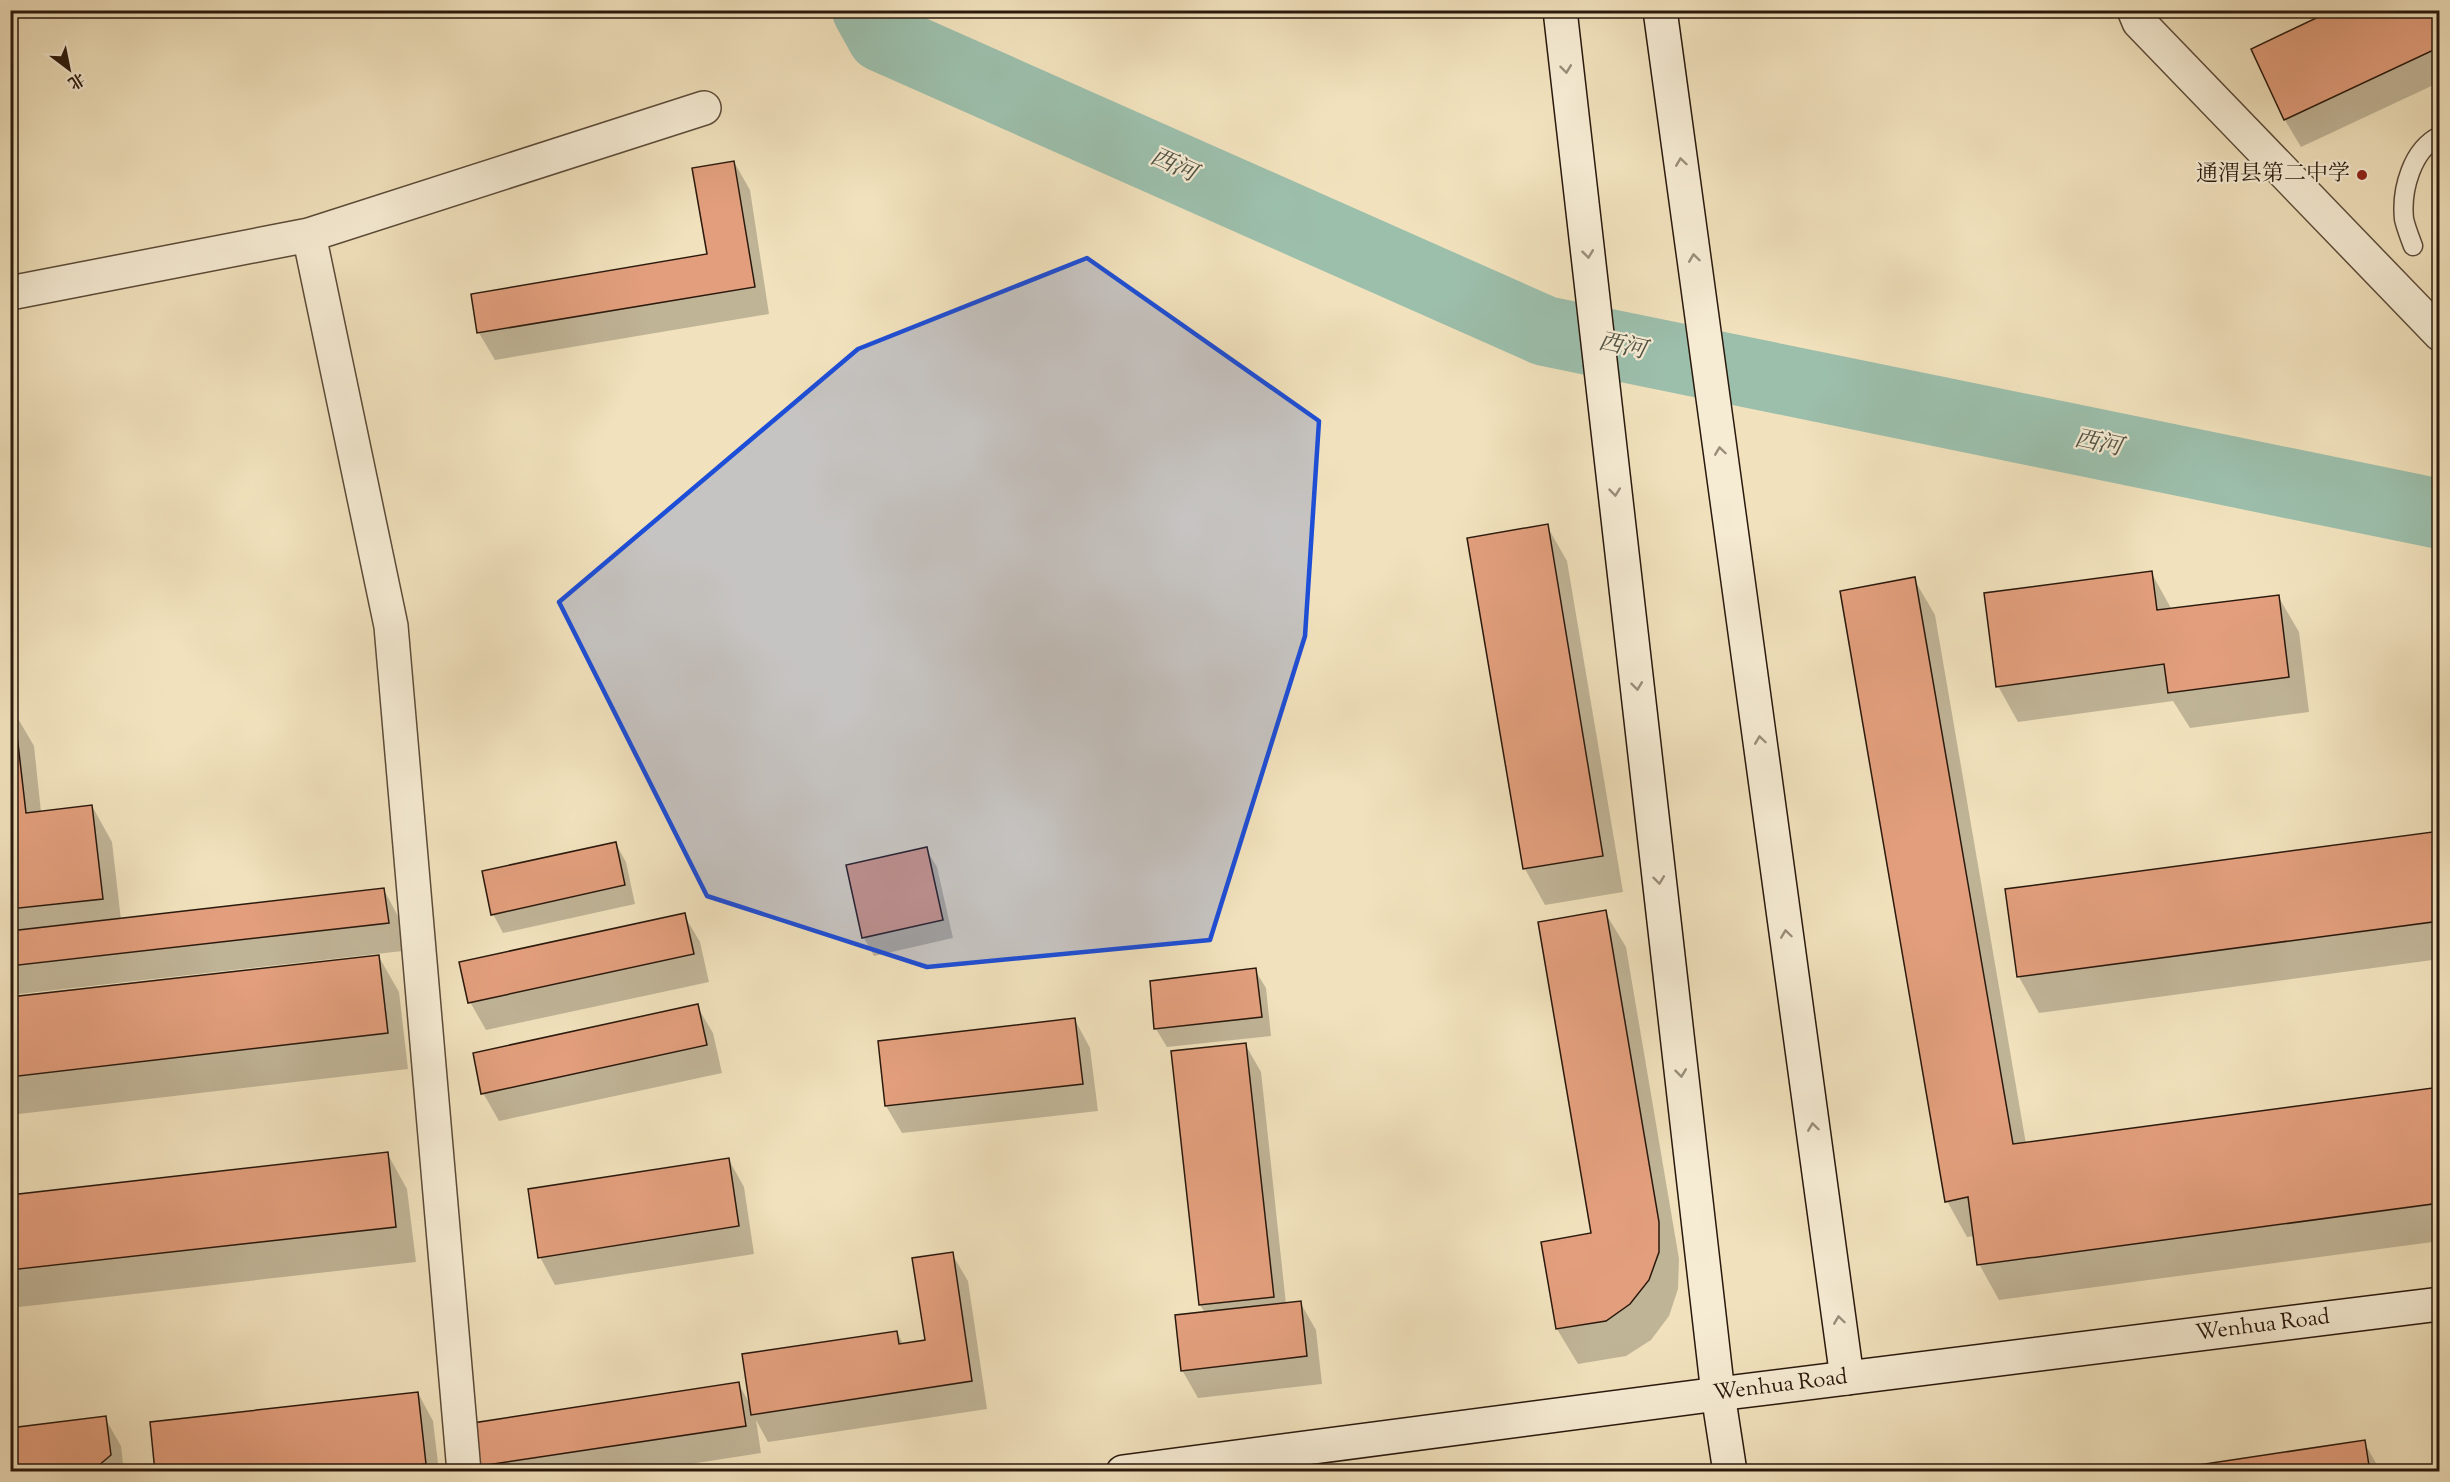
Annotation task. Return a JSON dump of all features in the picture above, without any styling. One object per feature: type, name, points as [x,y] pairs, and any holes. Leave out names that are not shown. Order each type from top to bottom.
[{"type":"street","points":[[1560,10],[1718,1394],[1730,1472]]},
{"type":"street","points":[[1660,10],[1847,1378]]},
{"type":"street","points":[[2134,10],[2139,22],[2439,334]]},
{"type":"street","points":[[10,293],[309,235],[704,108]]},
{"type":"street","points":[[309,235],[391,626],[464,1472]]},
{"type":"street","name":"Wenhua Road","points":[[1123,1472],[1718,1394],[2439,1304]]},
{"type":"lane","points":[[2412,246],[2404,219],[2404,191],[2413,164],[2429,141],[2439,136]]},
{"type":"highlighted area","points":[[1087,258],[1319,421],[1305,636],[1210,940],[927,967],[707,896],[559,602],[858,349]]},
{"type":"building","points":[[2333,10],[2440,10],[2440,47],[2284,120],[2251,49]]},
{"type":"building","points":[[734,161],[755,287],[477,333],[471,294],[707,254],[692,168]]},
{"type":"building","points":[[1548,524],[1603,856],[1523,869],[1467,538]]},
{"type":"building","points":[[2152,571],[2157,610],[2279,595],[2289,677],[2168,693],[2164,664],[1996,687],[1984,593]]},
{"type":"building","points":[[1915,577],[2013,1144],[2440,1087],[2440,1203],[1977,1265],[1968,1197],[1945,1202],[1840,591]]},
{"type":"building","points":[[10,709],[14,709],[26,813],[92,805],[103,899],[10,909]]},
{"type":"building","points":[[2440,831],[2440,921],[2017,977],[2005,889]]},
{"type":"building","points":[[616,842],[625,885],[491,915],[482,871]]},
{"type":"building","points":[[927,847],[943,920],[862,938],[846,865]]},
{"type":"building","points":[[384,888],[389,923],[10,966],[10,931]]},
{"type":"building","points":[[1606,910],[1659,1222],[1659,1252],[1649,1280],[1630,1304],[1606,1321],[1556,1329],[1541,1242],[1591,1233],[1538,922]]},
{"type":"building","points":[[685,913],[694,954],[468,1003],[459,962]]},
{"type":"building","points":[[379,955],[388,1033],[10,1077],[10,997]]},
{"type":"building","points":[[1256,968],[1262,1017],[1154,1029],[1150,981]]},
{"type":"building","points":[[698,1004],[707,1045],[481,1094],[473,1053]]},
{"type":"building","points":[[1075,1018],[1083,1084],[885,1106],[878,1041]]},
{"type":"building","points":[[1246,1043],[1274,1297],[1199,1305],[1171,1051]]},
{"type":"building","points":[[388,1152],[396,1227],[10,1270],[10,1195]]},
{"type":"building","points":[[729,1158],[739,1226],[538,1258],[528,1189]]},
{"type":"building","points":[[953,1252],[972,1381],[751,1415],[742,1354],[897,1331],[899,1344],[925,1340],[912,1258]]},
{"type":"building","points":[[1301,1301],[1307,1356],[1181,1371],[1175,1315]]},
{"type":"building","points":[[739,1382],[746,1426],[480,1466],[473,1423]]},
{"type":"building","points":[[418,1392],[426,1464],[360,1472],[155,1472],[150,1422]]},
{"type":"building","points":[[106,1416],[111,1455],[91,1472],[10,1472],[10,1428]]},
{"type":"building","points":[[2365,1440],[2370,1472],[2152,1472]]},
{"type":"waterway","name":"西河","points":[[867,10],[882,37],[1545,331],[2440,514]]},
{"type":"place","name":"通渭县第二中学","points":[[2362,175]]}]
